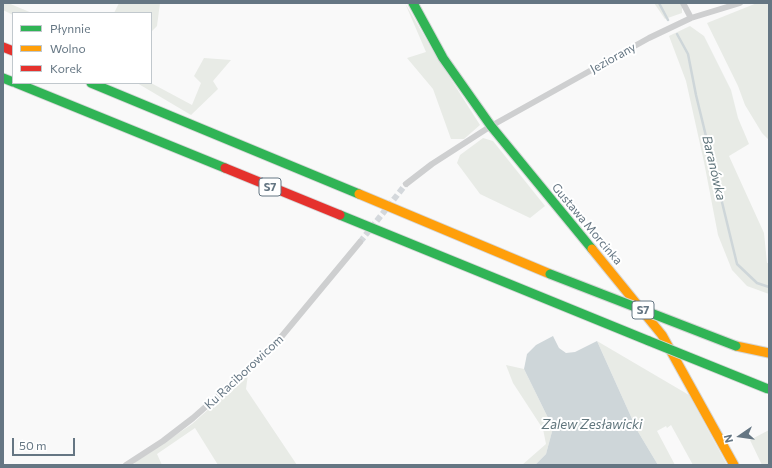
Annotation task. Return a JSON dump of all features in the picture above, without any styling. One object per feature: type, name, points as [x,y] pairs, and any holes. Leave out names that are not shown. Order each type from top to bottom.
[{"type":"main road","name":"Gustawa Morcinka","points":[[413,3],[443,58],[491,126],[662,335],[734,465]]},
{"type":"main road","name":"S7","points":[[18,84],[768,390]]},
{"type":"main road","name":"S7","points":[[93,84],[550,274],[736,346],[769,353]]},
{"type":"street","points":[[683,3],[691,18]]},
{"type":"street","name":"Jeziorany","points":[[491,126],[650,38],[691,18],[740,3]]},
{"type":"street","points":[[406,184],[432,164],[491,126]]},
{"type":"street","name":"Ku Raciborowicom","points":[[126,465],[163,441],[192,418],[272,348],[360,242]]},
{"type":"shaded area","points":[[3,3],[8,3],[30,12],[12,12],[12,14],[3,10]]},
{"type":"shaded area","points":[[119,3],[160,3],[157,26],[152,31],[152,12],[114,12]]},
{"type":"shaded area","points":[[405,3],[433,51],[480,125],[464,139],[451,139],[433,89],[407,58],[426,52]]},
{"type":"shaded area","points":[[654,3],[680,3],[682,13],[665,19]]},
{"type":"shaded area","points":[[757,3],[769,3],[769,140],[762,133],[745,105],[738,86],[707,23]]},
{"type":"shaded area","points":[[690,26],[704,36],[731,90],[738,118],[749,144],[729,156],[764,233],[767,263],[769,263],[769,294],[747,286],[732,270],[718,235],[686,81],[669,36]]},
{"type":"shaded area","points":[[204,58],[231,60],[213,81],[218,89],[191,115],[139,84],[152,84],[192,105],[201,83],[194,76]]},
{"type":"shaded area","points":[[483,138],[493,141],[545,206],[530,218],[480,194],[457,163],[460,155]]},
{"type":"shaded area","points":[[597,341],[689,395],[727,465],[693,465],[671,425],[657,431],[675,465],[658,465],[637,430]]},
{"type":"shaded area","points":[[506,365],[524,369],[553,428],[546,454],[535,465],[522,465],[546,444],[543,429],[513,383]]},
{"type":"shaded area","points":[[248,374],[246,389],[297,465],[218,465],[195,428],[157,454],[162,465],[135,465],[134,463],[192,424]]},
{"type":"shaded area","points":[[769,430],[769,465],[762,465],[750,440]]},
{"type":"water","name":"Zalew Zesławicki","points":[[553,336],[559,348],[566,353],[575,352],[597,341],[637,430],[658,465],[535,465],[546,454],[553,428],[524,369],[527,354],[536,345]]},
{"type":"waterway","name":"Baranówka","points":[[659,3],[668,20]]},
{"type":"waterway","name":"Baranówka","points":[[677,34],[688,54],[696,95],[737,264],[757,283],[769,287]]},
{"type":"tunnel","points":[[360,242],[406,184]]},
{"type":"traffic: fast","points":[[413,3],[443,58],[491,126],[592,249]]},
{"type":"traffic: fast","points":[[3,78],[12,82]]},
{"type":"traffic: fast","points":[[18,84],[225,168]]},
{"type":"traffic: fast","points":[[93,84],[359,194]]},
{"type":"traffic: fast","points":[[340,215],[649,341]]},
{"type":"traffic: fast","points":[[550,274],[736,346]]},
{"type":"traffic: fast","points":[[649,341],[768,389]]},
{"type":"traffic: slow","points":[[359,194],[550,274]]},
{"type":"traffic: slow","points":[[592,249],[662,335],[734,465]]},
{"type":"traffic: slow","points":[[736,346],[769,353]]},
{"type":"traffic: jam","points":[[3,47],[12,51]]},
{"type":"traffic: jam","points":[[225,168],[340,215]]}]
